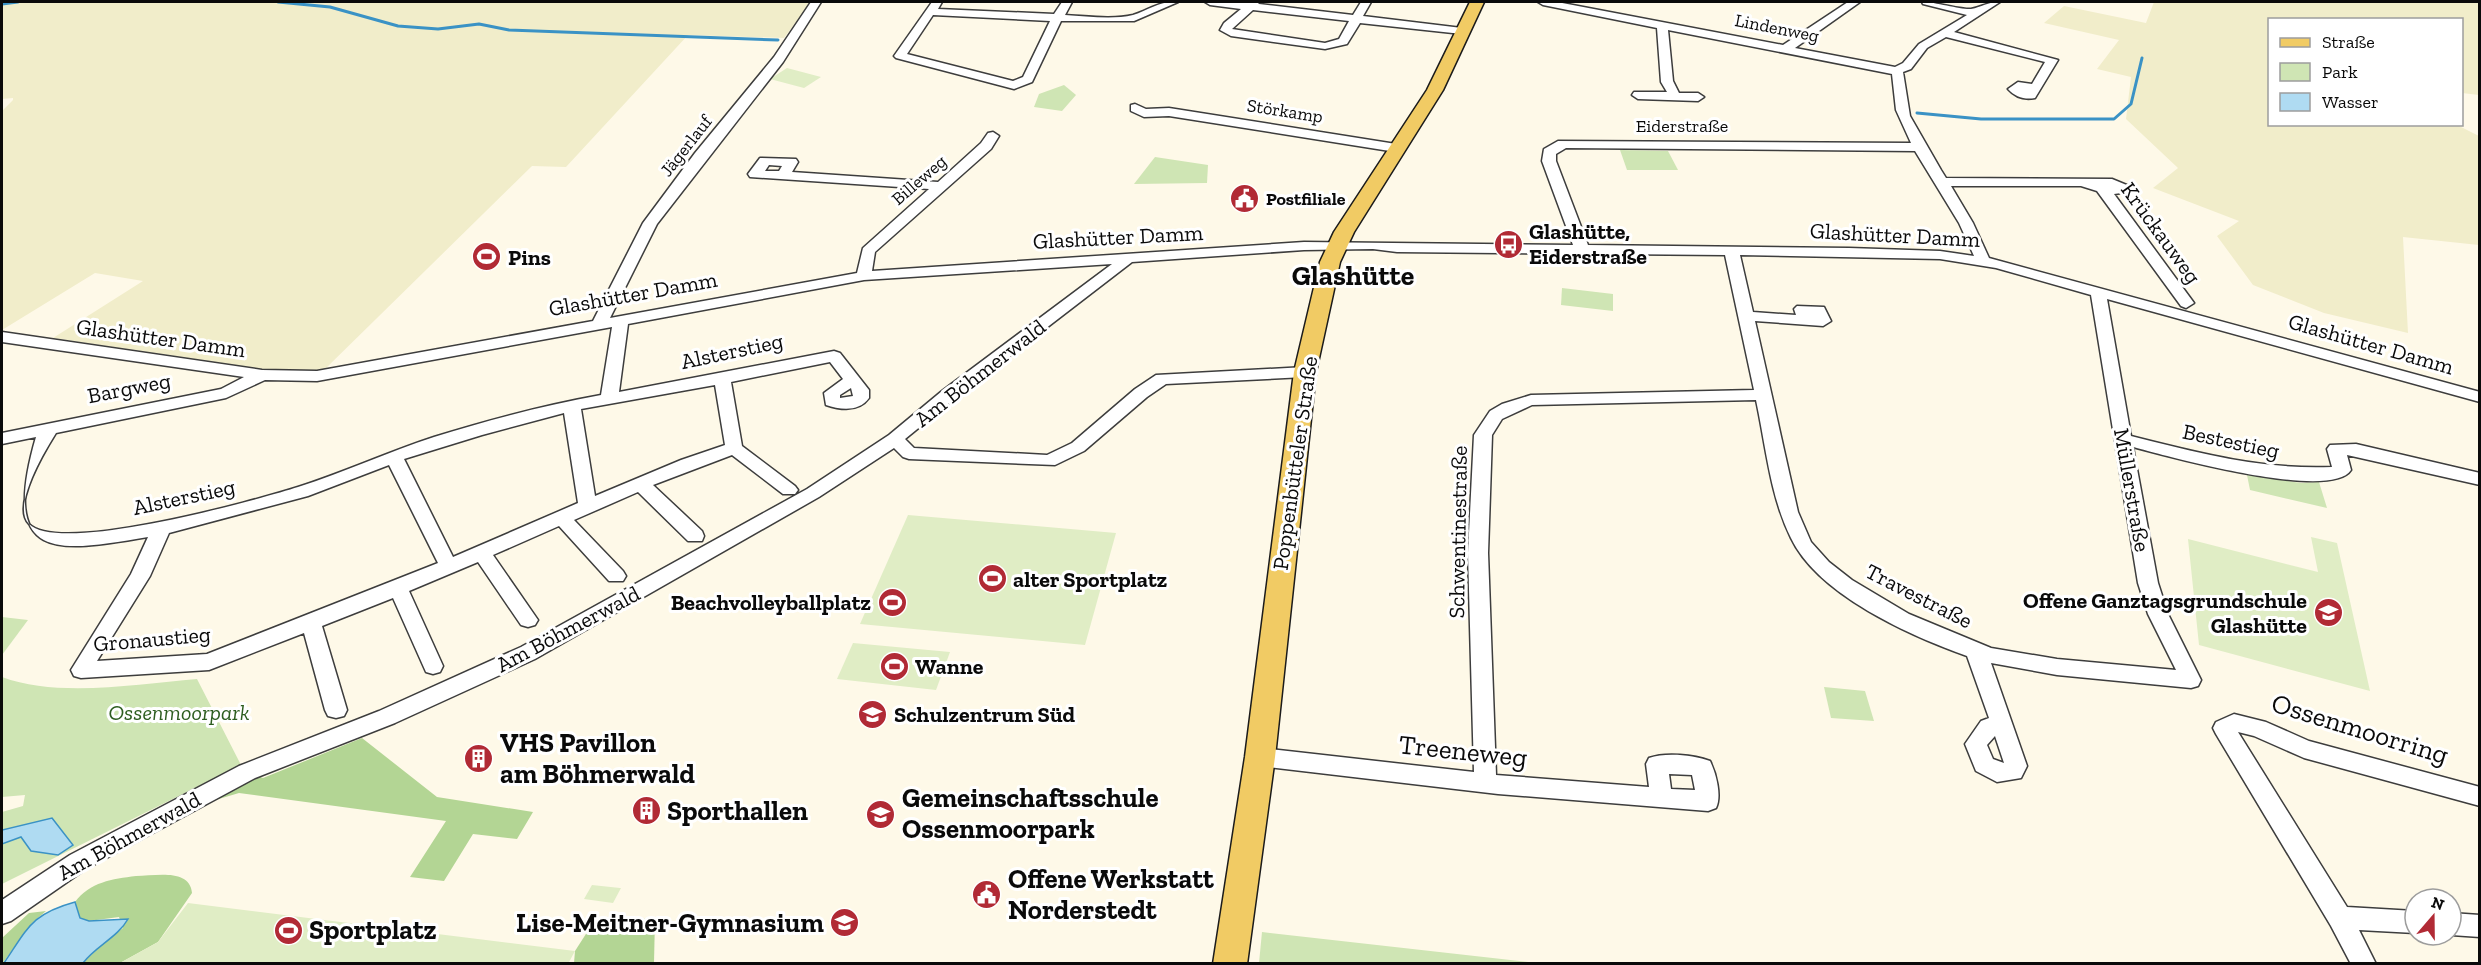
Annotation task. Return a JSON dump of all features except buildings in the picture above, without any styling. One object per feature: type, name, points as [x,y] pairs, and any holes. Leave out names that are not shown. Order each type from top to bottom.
[{"type":"main road","name":"Poppenbütteler Straße","points":[[1230,963],[1260,757],[1305,372],[1335,249],[1439,82],[1477,2]]},
{"type":"street","name":"Jägerlauf","points":[[600,322],[650,223],[700,156],[779,59],[816,2]]},
{"type":"street","points":[[1067,2],[1056,19],[1028,79],[1014,85],[902,57],[902,51],[934,7],[1056,19],[1130,18],[1173,2]]},
{"type":"street","points":[[1210,2],[1253,4],[1462,31]]},
{"type":"street","points":[[1253,4],[1226,30],[1235,34],[1330,46],[1343,42],[1366,2]]},
{"type":"street","name":"Lindenweg","points":[[1543,2],[1898,71]]},
{"type":"street","points":[[1787,48],[1856,2]]},
{"type":"street","points":[[1928,2],[1972,13]]},
{"type":"street","points":[[1983,261],[1977,240],[1944,182],[1920,147],[1904,114],[1899,98],[1898,71],[1907,66],[1923,46],[1972,16],[1972,13],[1995,2]]},
{"type":"street","points":[[1662,24],[1667,82],[1672,87],[1673,94]]},
{"type":"street","points":[[1943,33],[2052,60],[2035,88]]},
{"type":"street","points":[[1638,95],[1673,94],[1698,97]]},
{"type":"street","name":"Störkamp","points":[[1169,112],[1396,148]]},
{"type":"street","name":"Billeweg","points":[[841,280],[868,250],[942,186],[993,136]]},
{"type":"street","name":"Eiderstraße","points":[[1582,250],[1549,161],[1549,152],[1563,144],[1920,147]]},
{"type":"street","points":[[783,176],[942,186]]},
{"type":"street","name":"Krückauweg","points":[[1944,182],[2082,182],[2112,183],[2124,189],[2103,189],[2082,182]]},
{"type":"street","name":"Krückauweg","points":[[2103,189],[2122,212],[2145,249],[2186,303]]},
{"type":"street","name":"Glashütter Damm","points":[[2,337],[262,375],[316,376],[600,322],[864,276],[1277,250],[1397,248],[1940,255],[1983,261],[2480,397]]},
{"type":"street","points":[[864,276],[868,250]]},
{"type":"street","name":"Travestraße","points":[[1732,252],[1748,316],[1789,512],[1807,550],[1838,579],[1877,605],[1976,651],[2013,661],[2191,680]]},
{"type":"street","name":"Am Böhmerwald","points":[[2,913],[78,862],[247,772],[387,717],[528,653],[807,496],[895,439],[948,395],[1126,260]]},
{"type":"street","name":"Müllerstraße","points":[[2098,292],[2148,583],[2158,614],[2191,680]]},
{"type":"street","points":[[1748,316],[1806,320]]},
{"type":"street","points":[[609,400],[621,319]]},
{"type":"street","name":"Alsterstieg","points":[[52,426],[10,489],[14,512],[22,529],[43,539],[73,540],[161,529],[304,492],[394,456],[473,431],[572,407],[834,356],[854,380]]},
{"type":"street","points":[[895,439],[909,453],[1049,461],[1078,447],[1152,384],[1162,379],[1305,372]]},
{"type":"street","name":"Bargweg","points":[[2,438],[52,426],[226,393],[262,375]]},
{"type":"street","points":[[722,379],[734,448],[789,490]]},
{"type":"street","name":"Schwentinestraße","points":[[1485,783],[1478,553],[1483,435],[1487,422],[1498,411],[1531,400],[1765,395]]},
{"type":"street","points":[[572,407],[588,507]]},
{"type":"street","name":"Bestestieg","points":[[2123,439],[2253,472],[2281,475],[2335,473],[2342,470],[2336,449],[2356,450],[2480,479]]},
{"type":"street","name":"Gronaustieg","points":[[161,529],[140,576],[81,670],[209,662],[398,588],[641,484],[734,448]]},
{"type":"street","points":[[394,456],[448,565]]},
{"type":"street","points":[[641,484],[695,536]]},
{"type":"street","points":[[562,518],[616,576]]},
{"type":"street","points":[[481,552],[528,621]]},
{"type":"street","points":[[398,588],[434,666]]},
{"type":"street","points":[[311,623],[336,710]]},
{"type":"street","points":[[1976,651],[2001,723]]},
{"type":"street","name":"Ossenmoorring","points":[[2340,918],[2223,728],[2234,723],[2258,728],[2304,749],[2480,797]]},
{"type":"street","name":"Treeneweg","points":[[1260,757],[1485,783],[1661,797]]},
{"type":"street","points":[[2340,918],[2403,921]]},
{"type":"street","points":[[2340,918],[2364,963]]},
{"type":"street","points":[[2463,925],[2480,926]]},
{"type":"shaded area","points":[[2,2],[811,2],[784,38],[688,35],[566,167],[532,166],[323,371],[283,372],[53,338],[143,281],[95,273],[2,330],[2,111],[13,98],[2,99]]},
{"type":"shaded area","points":[[2154,2],[2479,2],[2479,95],[2463,93],[2463,18],[2268,18],[2268,126],[2459,126],[2479,136],[2479,245],[2403,237],[2408,333],[2324,313],[2253,285],[2217,236],[2239,221],[2153,188],[2178,168],[2126,119],[2131,77],[2097,69],[2119,40],[2044,23],[2064,6],[2146,23]]},
{"type":"green space","points":[[787,68],[821,77],[804,88],[770,79]]},
{"type":"green space","points":[[1064,85],[1076,95],[1062,111],[1034,107],[1039,94]]},
{"type":"green space","points":[[1620,150],[1668,151],[1678,170],[1627,170]]},
{"type":"green space","points":[[1155,157],[1208,165],[1207,183],[1134,184]]},
{"type":"green space","points":[[1562,288],[1613,294],[1613,311],[1561,305]]},
{"type":"green space","points":[[2247,475],[2301,483],[2319,482],[2327,508],[2250,490]]},
{"type":"green space","name":"alter Sportplatz","points":[[908,515],[1116,533],[1085,645],[860,624]]},
{"type":"green space","points":[[2311,537],[2337,543],[2370,691],[2199,645],[2188,539],[2318,572]]},
{"type":"green space","points":[[2,617],[28,620],[2,655]]},
{"type":"green space","name":"Wanne","points":[[853,643],[950,652],[936,690],[837,679]]},
{"type":"green space","name":"Ossenmoorpark","points":[[2,677],[48,687],[72,688],[98,688],[197,679],[241,765],[2,884],[2,844],[9,840],[26,837],[73,845],[2,830],[2,812],[23,806],[25,795],[2,797]]},
{"type":"green space","points":[[1824,687],[1865,691],[1874,721],[1831,718]]},
{"type":"green space","points":[[362,738],[437,797],[533,812],[517,839],[473,834],[444,881],[410,877],[446,821],[239,793],[212,801],[247,772],[263,778]]},
{"type":"green space","points":[[170,875],[178,877],[190,885],[192,893],[158,942],[120,963],[83,963],[123,928],[119,917],[89,921],[80,918],[75,902],[87,890],[95,886],[110,880],[136,876]]},
{"type":"green space","points":[[592,885],[621,888],[613,903],[584,899]]},
{"type":"green space","name":"Sportplatz","points":[[188,903],[575,951],[568,964],[120,963],[158,942]]},
{"type":"green space","points":[[46,911],[32,923],[2,964],[2,938],[29,913]]},
{"type":"green space","points":[[655,918],[654,963],[574,963],[575,951],[593,923]]},
{"type":"green space","points":[[1262,932],[1537,963],[1259,963]]},
{"type":"water","points":[[52,818],[73,845],[58,855],[31,851],[21,837],[2,844],[2,830]]},
{"type":"water","points":[[75,902],[80,918],[89,921],[128,919],[119,931],[83,963],[4,963],[25,931],[40,917]]},
{"type":"waterway","points":[[2,4],[18,2]]},
{"type":"waterway","points":[[278,2],[330,7],[398,26],[438,29],[479,24],[509,30],[778,40]]},
{"type":"waterway","points":[[1917,113],[1981,119],[2114,119],[2131,104],[2142,58]]},
{"type":"place","name":"Postfiliale","points":[[1245,199]]},
{"type":"place","name":"Glashütte, Eiderstraße","points":[[1508,244]]},
{"type":"place","name":"Pins","points":[[487,257]]},
{"type":"place","name":"alter Sportplatz","points":[[992,579]]},
{"type":"place","name":"Beachvolleyballplatz","points":[[892,602]]},
{"type":"place","name":"Offene Ganztagsgrundschule Glashütte","points":[[2328,613]]},
{"type":"place","name":"Wanne","points":[[894,666]]},
{"type":"place","name":"Schulzentrum Süd","points":[[873,714]]},
{"type":"place","name":"VHS Pavillon am Böhmerwald","points":[[479,759]]},
{"type":"place","name":"Sporthallen","points":[[646,811]]},
{"type":"place","name":"Gemeinschaftsschule Ossenmoorpark","points":[[881,814]]},
{"type":"place","name":"Offene Werkstatt Norderstedt","points":[[987,895]]},
{"type":"place","name":"Lise-Meitner-Gymnasium","points":[[845,923]]},
{"type":"place","name":"Sportplatz","points":[[288,930]]},
{"type":"district","name":"Glashütte","points":[[1353,275]]}]
